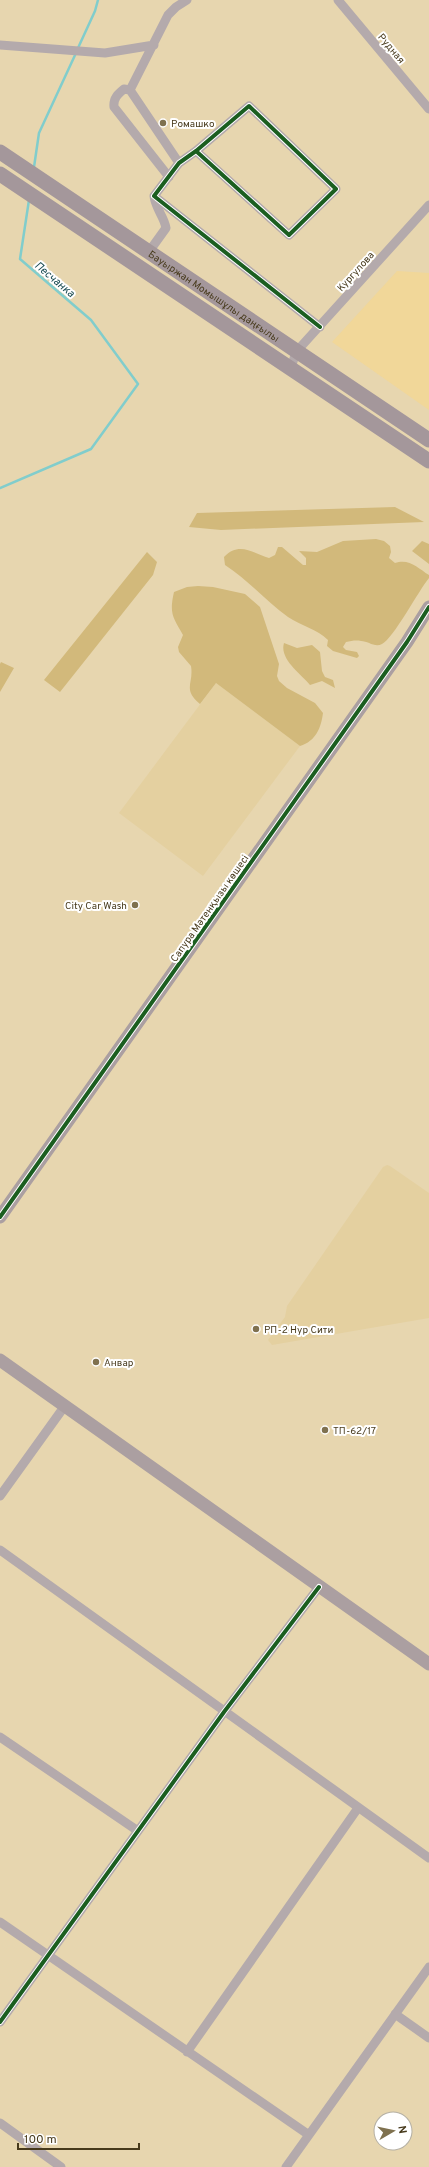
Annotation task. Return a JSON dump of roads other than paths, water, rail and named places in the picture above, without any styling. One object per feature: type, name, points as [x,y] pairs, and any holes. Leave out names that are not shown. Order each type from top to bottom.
[{"type":"main road","name":"Бауыржан Момышұлы даңғылы","points":[[0,152],[148,253],[429,440]]},
{"type":"main road","name":"Бауыржан Момышұлы даңғылы","points":[[0,174],[429,461]]},
{"type":"street","points":[[130,90],[168,15],[176,7],[187,0]]},
{"type":"street","name":"Рудная","points":[[338,0],[429,109]]},
{"type":"street","points":[[0,45],[105,53],[154,45]]},
{"type":"street","points":[[168,177],[114,107],[113,102],[117,95],[124,89],[130,90],[179,163]]},
{"type":"street","points":[[148,253],[166,228],[165,222],[154,201],[154,196],[179,163],[196,151],[249,106],[336,188],[289,235],[196,151]]},
{"type":"street","points":[[154,196],[320,327]]},
{"type":"street","name":"Кургулова","points":[[296,352],[429,205]]},
{"type":"street","points":[[290,368],[296,352]]},
{"type":"street","name":"Сапура Мәтенқызы көшесі","points":[[0,1217],[372,691],[429,607]]},
{"type":"street","points":[[0,1360],[64,1407],[429,1664]]},
{"type":"street","points":[[0,1496],[64,1407]]},
{"type":"street","points":[[0,1550],[429,1858]]},
{"type":"street","points":[[0,2022],[224,1712],[320,1587]]},
{"type":"street","points":[[0,1737],[138,1831]]},
{"type":"street","points":[[187,2052],[358,1808]]},
{"type":"street","points":[[0,1922],[309,2135]]},
{"type":"street","points":[[286,2167],[429,1967]]},
{"type":"street","points":[[395,2014],[429,2038]]},
{"type":"street","points":[[0,2123],[61,2167]]},
{"type":"waterway","name":"Песчанка","points":[[78,48],[95,11],[98,0]]},
{"type":"waterway","name":"Песчанка","points":[[34,167],[39,133],[76,53]]},
{"type":"waterway","name":"Песчанка","points":[[0,488],[91,449],[138,384],[91,320],[20,259],[29,200]]},
{"type":"place","name":"Ромашко","points":[[163,123]]},
{"type":"place","name":"City Car Wash","points":[[135,905]]},
{"type":"place","name":"РП-2 Нур Сити","points":[[256,1329]]},
{"type":"place","name":"Анвар","points":[[96,1362]]},
{"type":"place","name":"ТП-62/17","points":[[325,1430]]}]
